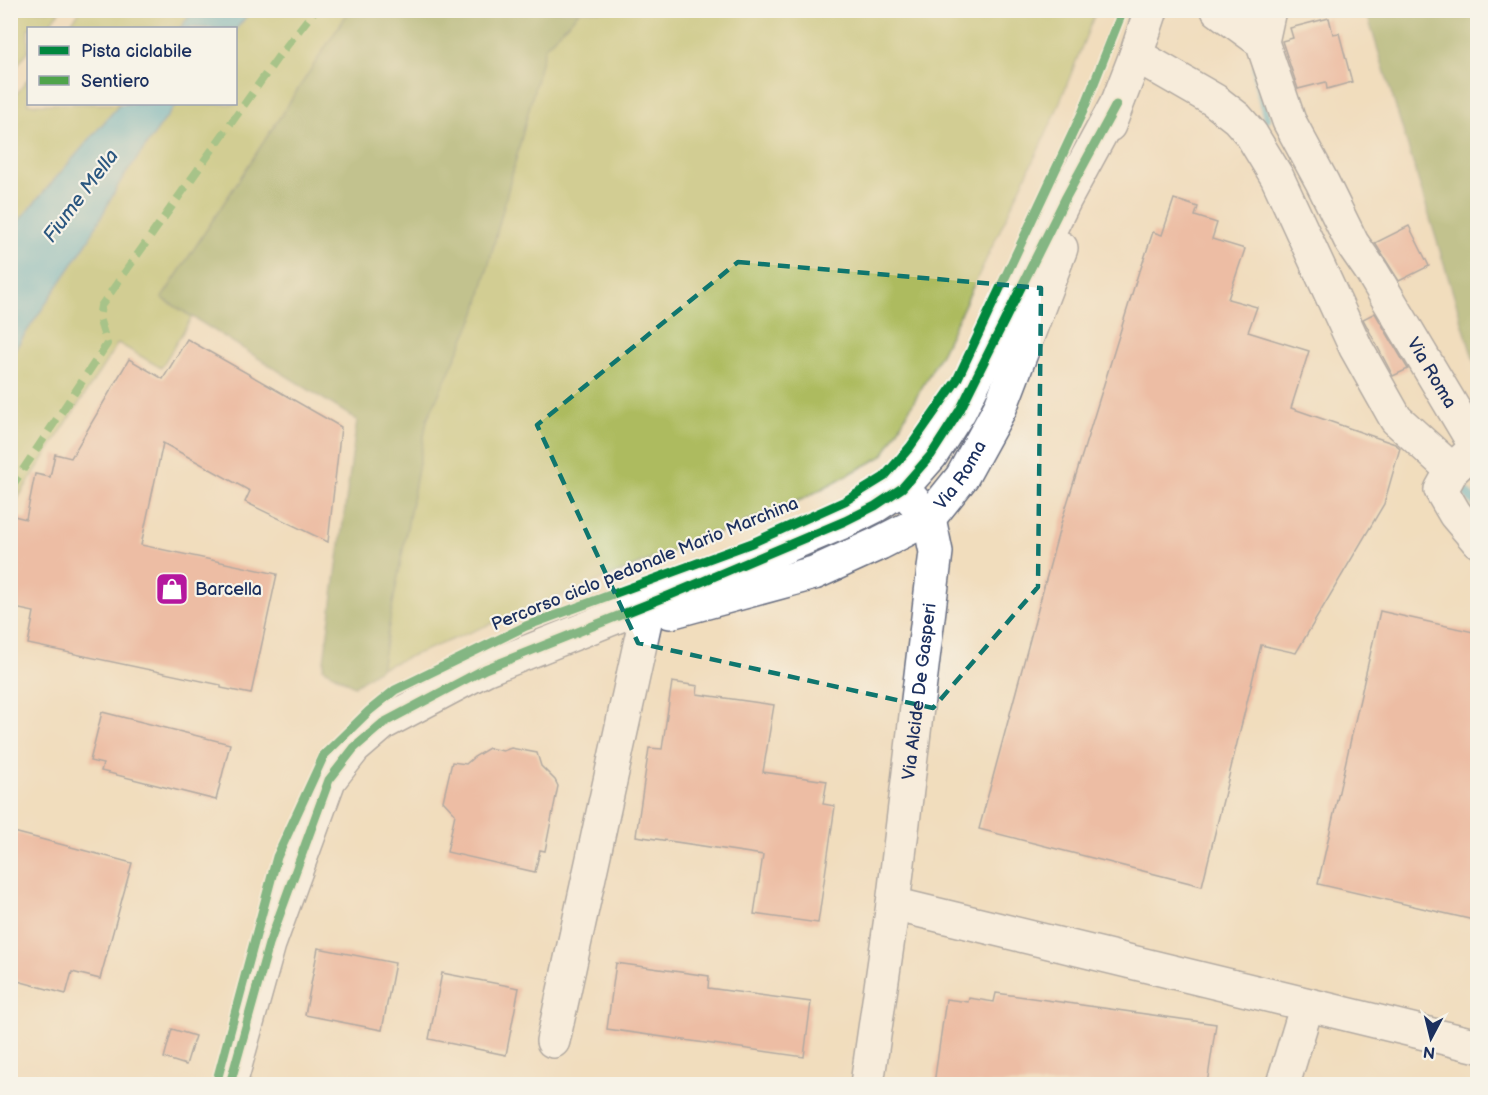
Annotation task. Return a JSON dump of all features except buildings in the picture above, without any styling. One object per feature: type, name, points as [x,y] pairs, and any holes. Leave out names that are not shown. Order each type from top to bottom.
[{"type":"street","name":"Via Roma","points":[[563,637],[718,600],[814,573],[929,518],[962,477],[1000,408],[1136,55],[1151,10]]},
{"type":"street","name":"Via Roma","points":[[1226,15],[1265,26],[1289,121],[1352,243],[1372,272],[1477,449],[1452,470]]},
{"type":"street","points":[[1136,55],[1214,100],[1237,118],[1251,134],[1277,177],[1356,348],[1396,419],[1452,470],[1441,490],[1455,514],[1478,541]]},
{"type":"street","name":"Via Roma","points":[[230,1084],[269,944],[328,780],[354,747],[383,723],[485,669],[668,596],[845,521],[875,506],[902,488],[930,454],[960,410],[1065,199],[1116,105]]},
{"type":"street","points":[[902,488],[929,518]]},
{"type":"street","name":"Via Alcide De Gasperi","points":[[867,1084],[933,586],[936,552],[929,518]]},
{"type":"street","points":[[553,1041],[646,617]]},
{"type":"street","points":[[892,904],[1478,1046]]},
{"type":"street","points":[[1283,1084],[1307,1005]]},
{"type":"highlighted area","points":[[738,262],[1041,288],[1038,587],[933,708],[638,643],[537,425]]},
{"type":"green space","points":[[11,10],[60,11],[47,27],[27,27],[27,52],[11,75]]},
{"type":"green space","points":[[80,11],[194,11],[181,27],[68,27]]},
{"type":"green space","points":[[251,11],[349,11],[162,298],[192,317],[161,368],[118,343],[11,509],[11,355],[88,241],[120,182],[175,105],[237,105],[237,28]]},
{"type":"green space","points":[[349,11],[580,11],[545,47],[476,313],[427,420],[381,668],[354,686],[323,668],[357,420],[162,298]]},
{"type":"green space","points":[[580,11],[1096,11],[1054,117],[942,352],[883,456],[803,499],[381,668],[427,420],[476,313],[545,47]]},
{"type":"green space","points":[[1366,11],[1477,11],[1477,371]]},
{"type":"green space","points":[[27,80],[27,105],[119,105],[11,230],[11,101]]},
{"type":"water","points":[[194,10],[251,10],[237,28],[181,27]]},
{"type":"water","name":"Fiume Mella","points":[[119,105],[175,105],[120,182],[88,241],[11,355],[11,230]]},
{"type":"waterway","points":[[1256,68],[1267,118]]},
{"type":"waterway","points":[[1461,487],[1478,506]]},
{"type":"marked path","points":[[10,489],[107,344],[99,318],[101,306],[278,57],[315,10]]},
{"type":"cycle path","name":"Percorso ciclo pedonale Mario Marchina","points":[[216,1084],[277,857],[324,755],[369,711],[395,690],[526,626],[752,543],[845,501],[884,477],[910,447],[957,380],[1083,111],[1123,10]]},
{"type":"cycle path","points":[[230,1084],[269,944],[329,780],[354,748],[383,723],[485,669],[668,596],[845,521],[875,506],[902,488],[931,455],[960,410],[1065,199],[1116,105]]},
{"type":"place","name":"Barcella","points":[[172,589]]}]
